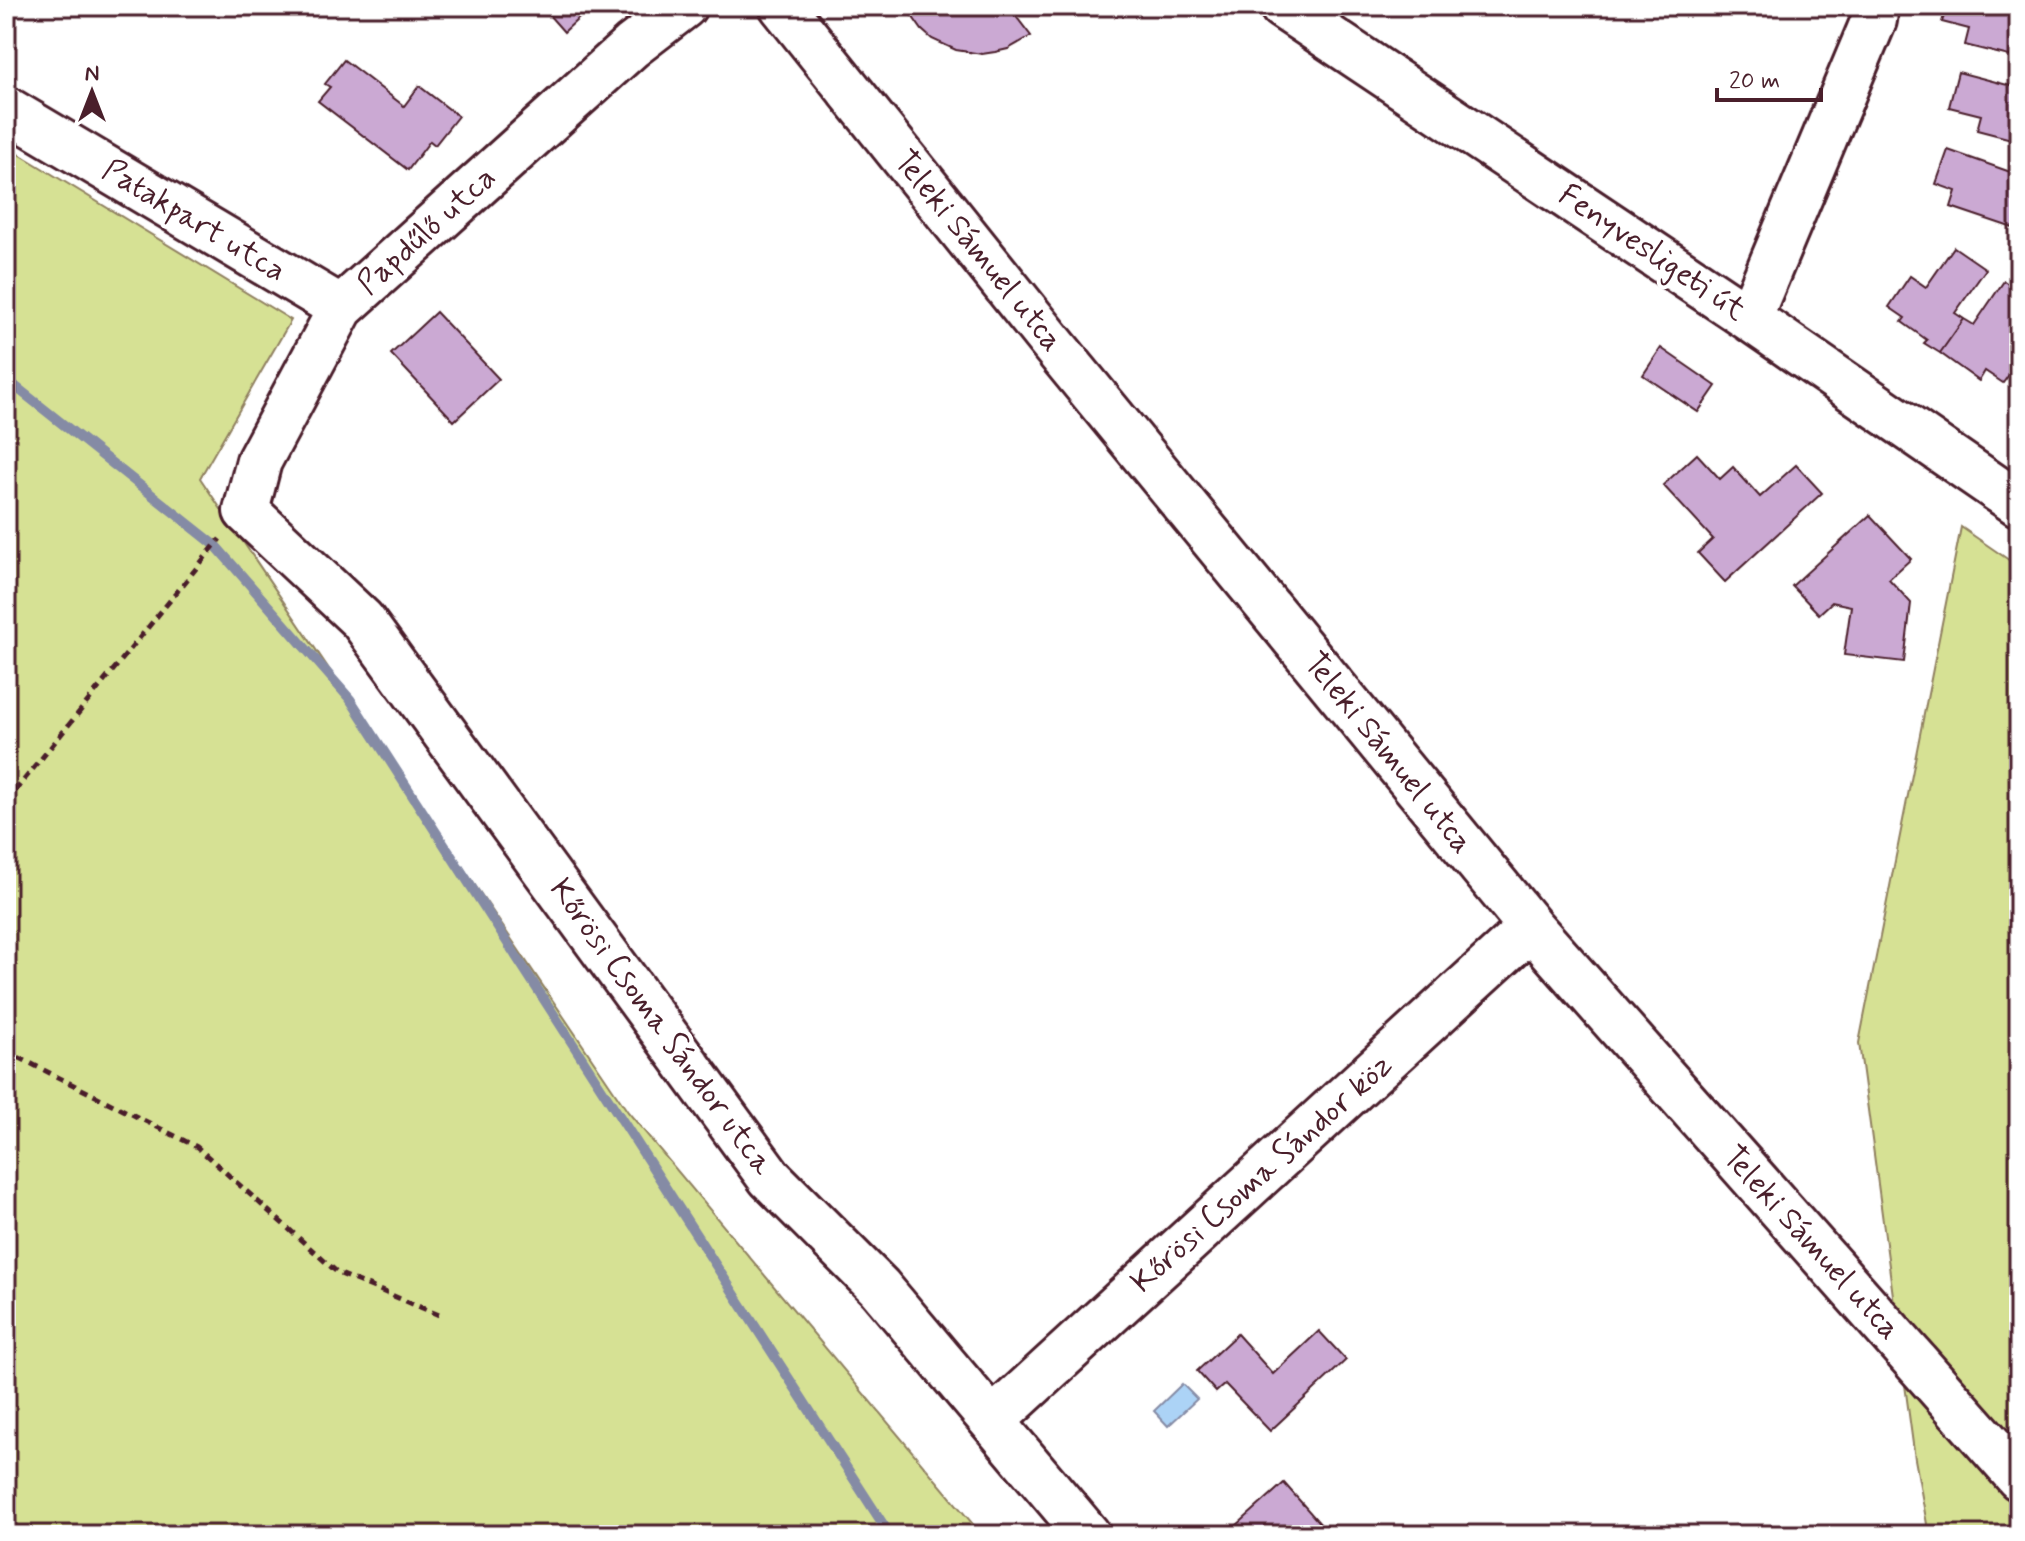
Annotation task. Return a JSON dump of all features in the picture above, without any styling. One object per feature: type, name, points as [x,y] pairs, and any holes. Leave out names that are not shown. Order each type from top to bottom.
[{"type":"street","name":"Papdűlő utca","points":[[246,511],[259,461],[341,308],[632,46],[684,6]]},
{"type":"street","name":"Teleki Sámuel utca","points":[[782,6],[1050,341],[1531,927],[2019,1478]]},
{"type":"street","name":"Fenyvesligeti út","points":[[1282,6],[1749,318],[2019,504]]},
{"type":"street","points":[[1749,318],[1874,20],[1876,6]]},
{"type":"street","name":"Patakpart utca","points":[[6,109],[341,308]]},
{"type":"street","name":"Kőrösi Csoma Sándor utca","points":[[246,511],[362,620],[770,1178],[879,1287],[1088,1535]]},
{"type":"street","name":"Kőrösi Csoma Sándor köz","points":[[993,1420],[1531,927]]},
{"type":"path","points":[[6,802],[246,511]]},
{"type":"path","points":[[6,1051],[197,1147],[338,1273],[444,1317]]},
{"type":"green space","points":[[6,146],[291,320],[200,478],[628,1112],[982,1535],[6,1535]]},
{"type":"green space","points":[[1961,527],[2019,567],[2019,1535],[1929,1535],[1915,1459],[1859,1043]]},
{"type":"water","points":[[1182,1384],[1197,1399],[1168,1426],[1154,1411]]},
{"type":"building","points":[[541,6],[592,6],[564,32]]},
{"type":"building","points":[[905,6],[964,6],[984,12],[1008,6],[1031,36],[1008,49],[995,52],[982,54],[956,50],[932,39]]},
{"type":"building","points":[[1947,6],[2019,6],[2017,58],[1965,45],[1969,29],[1942,22]]},
{"type":"building","points":[[344,60],[404,106],[419,86],[458,116],[435,145],[430,141],[408,170],[318,101],[330,87],[325,84]]},
{"type":"building","points":[[1958,72],[2019,88],[2019,141],[1977,130],[1981,115],[1949,107]]},
{"type":"building","points":[[1948,150],[2019,175],[2019,221],[2016,229],[1951,207],[1956,191],[1936,184]]},
{"type":"building","points":[[1954,247],[1986,269],[1955,313],[1964,319],[1940,353],[1924,343],[1927,340],[1902,322],[1905,318],[1889,307],[1910,276],[1926,287]]},
{"type":"building","points":[[2004,281],[2019,292],[2019,328],[2009,343],[2019,350],[2019,361],[2003,383],[1985,371],[1979,381],[1940,353],[1964,319],[1974,325]]},
{"type":"building","points":[[436,312],[499,379],[454,421],[391,354]]},
{"type":"building","points":[[1661,348],[1716,386],[1698,412],[1643,375]]},
{"type":"building","points":[[1697,454],[1720,479],[1733,467],[1760,497],[1796,465],[1822,493],[1725,582],[1698,553],[1713,539],[1663,485]]},
{"type":"building","points":[[1870,515],[1911,559],[1889,579],[1911,603],[1904,662],[1844,655],[1851,606],[1832,602],[1819,614],[1792,586]]},
{"type":"building","points":[[1319,1331],[1346,1360],[1270,1431],[1225,1384],[1216,1392],[1197,1371],[1237,1334],[1273,1374]]},
{"type":"building","points":[[1284,1483],[1330,1535],[1226,1535]]},
{"type":"waterway","points":[[6,379],[215,545],[350,699],[890,1535]]}]
